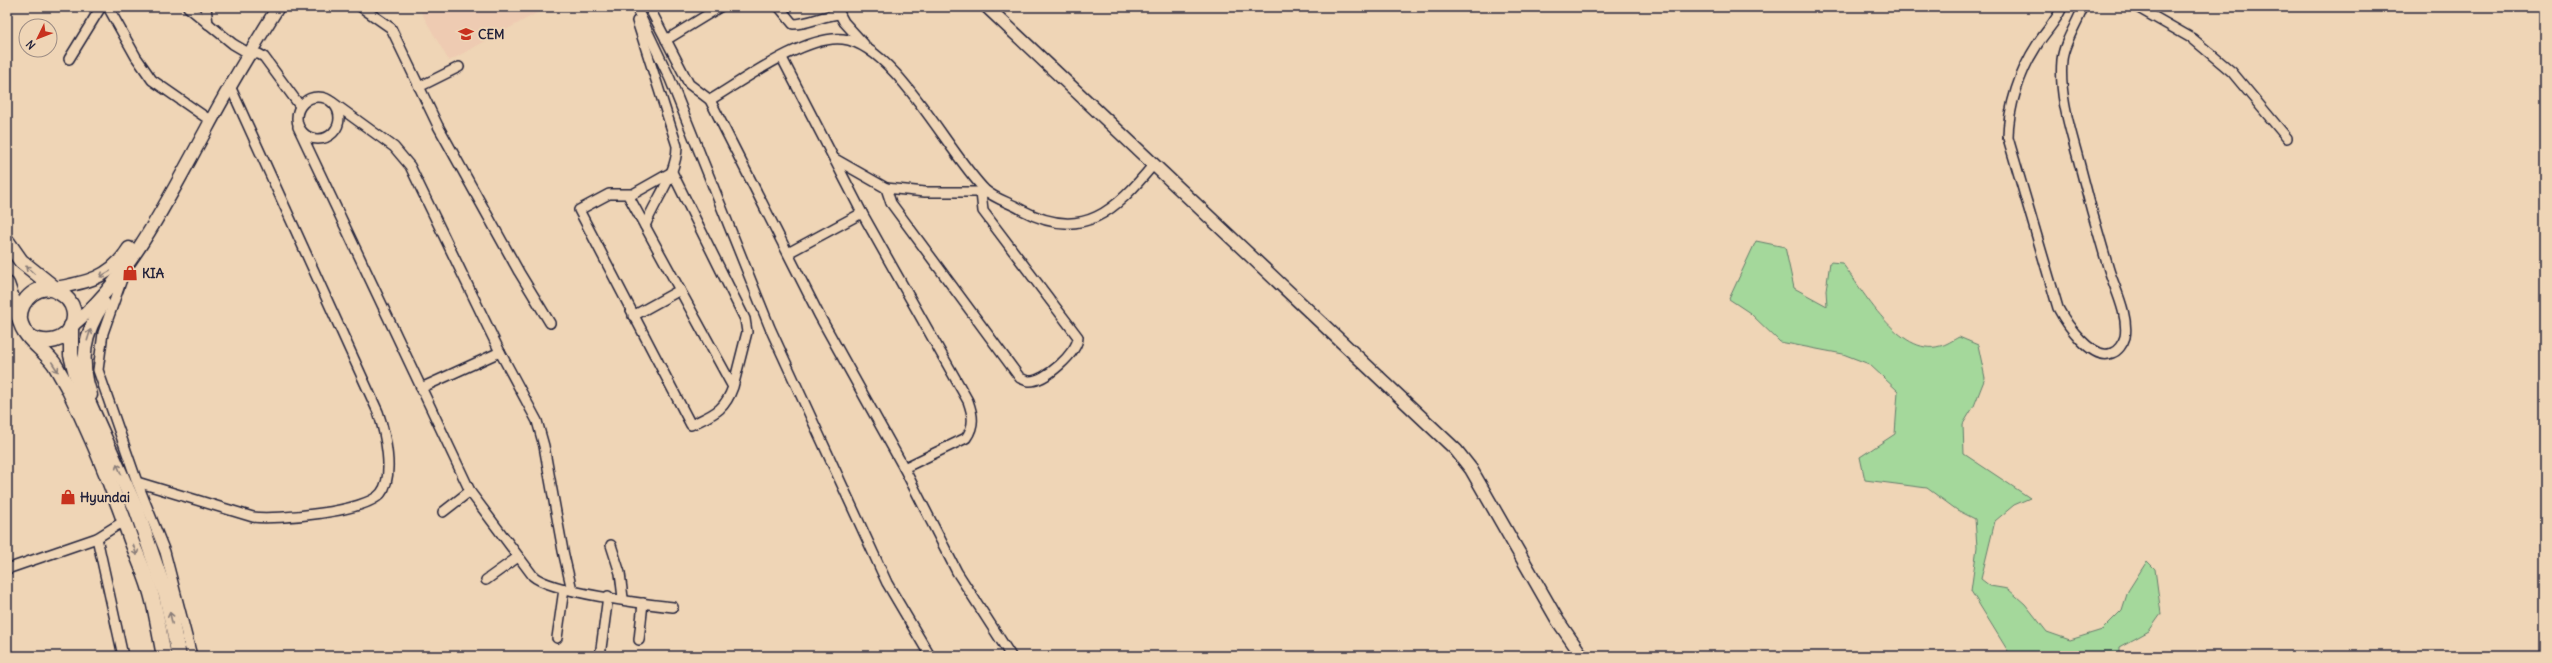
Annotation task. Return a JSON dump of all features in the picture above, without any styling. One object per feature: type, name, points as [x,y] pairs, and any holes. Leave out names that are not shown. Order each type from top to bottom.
[{"type":"highway","points":[[7,242],[21,261],[72,305],[74,319],[72,326],[71,355],[76,374],[101,426],[137,511],[161,581],[179,656]]},
{"type":"highway","points":[[7,284],[20,321],[30,337],[54,364],[67,386],[121,507],[124,521],[152,596],[164,656]]},
{"type":"highway","points":[[20,321],[20,312],[28,298],[41,289],[54,289]]},
{"type":"highway","points":[[30,337],[41,342],[50,342],[65,335],[72,326]]},
{"type":"main road","points":[[987,7],[1456,450],[1471,469],[1558,621],[1582,656]]},
{"type":"main road","points":[[101,426],[84,373],[84,349],[93,321],[182,176],[209,124],[250,54],[274,8]]},
{"type":"main road","points":[[54,289],[105,275],[122,260],[175,170],[209,124]]},
{"type":"main road","points":[[72,326],[94,307],[125,271]]},
{"type":"street","points":[[69,59],[101,7]]},
{"type":"street","points":[[108,7],[136,57],[152,80],[209,124]]},
{"type":"street","points":[[188,7],[233,44],[250,54],[260,54],[264,57],[300,106]]},
{"type":"street","points":[[206,7],[208,24]]},
{"type":"street","points":[[361,7],[390,28],[419,87],[518,272],[550,323]]},
{"type":"street","points":[[634,7],[677,146],[677,157],[672,172],[645,226]]},
{"type":"street","points":[[634,7],[670,79],[773,334],[887,583],[930,656]]},
{"type":"street","points":[[649,7],[689,84],[710,100],[788,253],[904,468],[961,579],[1011,656]]},
{"type":"street","points":[[666,40],[705,11],[720,7]]},
{"type":"street","points":[[779,7],[793,24],[807,24],[838,10],[844,22],[868,48],[895,73],[984,192],[983,211],[1078,337],[1078,345],[1073,353],[1044,376],[1030,381],[1020,378],[891,203],[886,188]]},
{"type":"street","points":[[2062,7],[2053,24],[2036,46],[2022,75],[2008,125],[2008,138],[2058,308],[2064,321],[2087,346],[2095,352],[2109,355],[2116,352],[2122,345],[2125,338],[2124,318],[2094,218],[2062,96],[2065,48],[2083,7]]},
{"type":"street","points":[[2138,7],[2193,39],[2232,72],[2287,138]]},
{"type":"street","points":[[710,100],[782,58],[815,42],[828,39],[843,39],[868,48]]},
{"type":"street","points":[[782,58],[862,213],[968,401],[973,416],[972,430],[966,438],[904,468]]},
{"type":"street","points":[[419,87],[458,67]]},
{"type":"street","points":[[137,482],[253,517],[268,519],[285,518],[359,505],[381,494],[385,486],[387,471],[386,442],[378,412],[230,86]]},
{"type":"street","points":[[557,638],[568,589],[540,431],[530,406],[500,352],[410,166],[394,147],[332,102],[318,96],[305,100],[300,106],[296,120],[298,127],[470,491],[518,556],[539,581],[568,589],[672,607]]},
{"type":"street","points":[[298,127],[302,133],[316,139],[330,135],[339,123],[339,116],[332,102]]},
{"type":"street","points":[[835,159],[886,188],[925,192],[984,192],[1046,222],[1076,224],[1091,220],[1117,205],[1154,164]]},
{"type":"street","points":[[672,172],[746,319],[747,332],[729,398],[720,410],[691,425],[579,210],[609,194],[633,194],[672,172]]},
{"type":"street","points":[[628,195],[732,387]]},
{"type":"street","points":[[788,253],[862,213]]},
{"type":"street","points":[[125,271],[103,333],[98,370],[137,482],[165,552],[192,656]]},
{"type":"street","points":[[633,316],[680,290]]},
{"type":"street","points":[[421,388],[500,352]]},
{"type":"street","points":[[443,512],[470,491]]},
{"type":"street","points":[[7,569],[97,538],[124,521]]},
{"type":"street","points":[[97,538],[124,656]]},
{"type":"street","points":[[611,545],[620,573],[623,598]]},
{"type":"street","points":[[486,580],[518,556]]},
{"type":"street","points":[[600,656],[608,596]]},
{"type":"street","points":[[639,640],[643,603]]},
{"type":"shaded area","name":"CEM","points":[[418,7],[548,7],[449,61]]},
{"type":"green space","points":[[1756,241],[1785,247],[1794,288],[1827,306],[1826,290],[1830,262],[1842,263],[1871,304],[1884,319],[1897,332],[1911,342],[1925,347],[1940,346],[1959,337],[1978,345],[1985,378],[1974,406],[1963,424],[1964,454],[2030,498],[2014,505],[1995,521],[1981,579],[1990,586],[2008,589],[2025,604],[2047,632],[2070,640],[2102,630],[2122,610],[2128,591],[2147,561],[2155,569],[2161,614],[2149,631],[2120,647],[2120,656],[2011,656],[1971,591],[1977,547],[1975,519],[1957,510],[1927,488],[1865,480],[1860,457],[1895,434],[1898,391],[1869,364],[1843,354],[1780,342],[1750,313],[1729,299]]},
{"type":"place","name":"CEM","points":[[466,34]]},
{"type":"place","name":"KIA","points":[[130,273]]},
{"type":"place","name":"Hyundai","points":[[68,497]]}]
